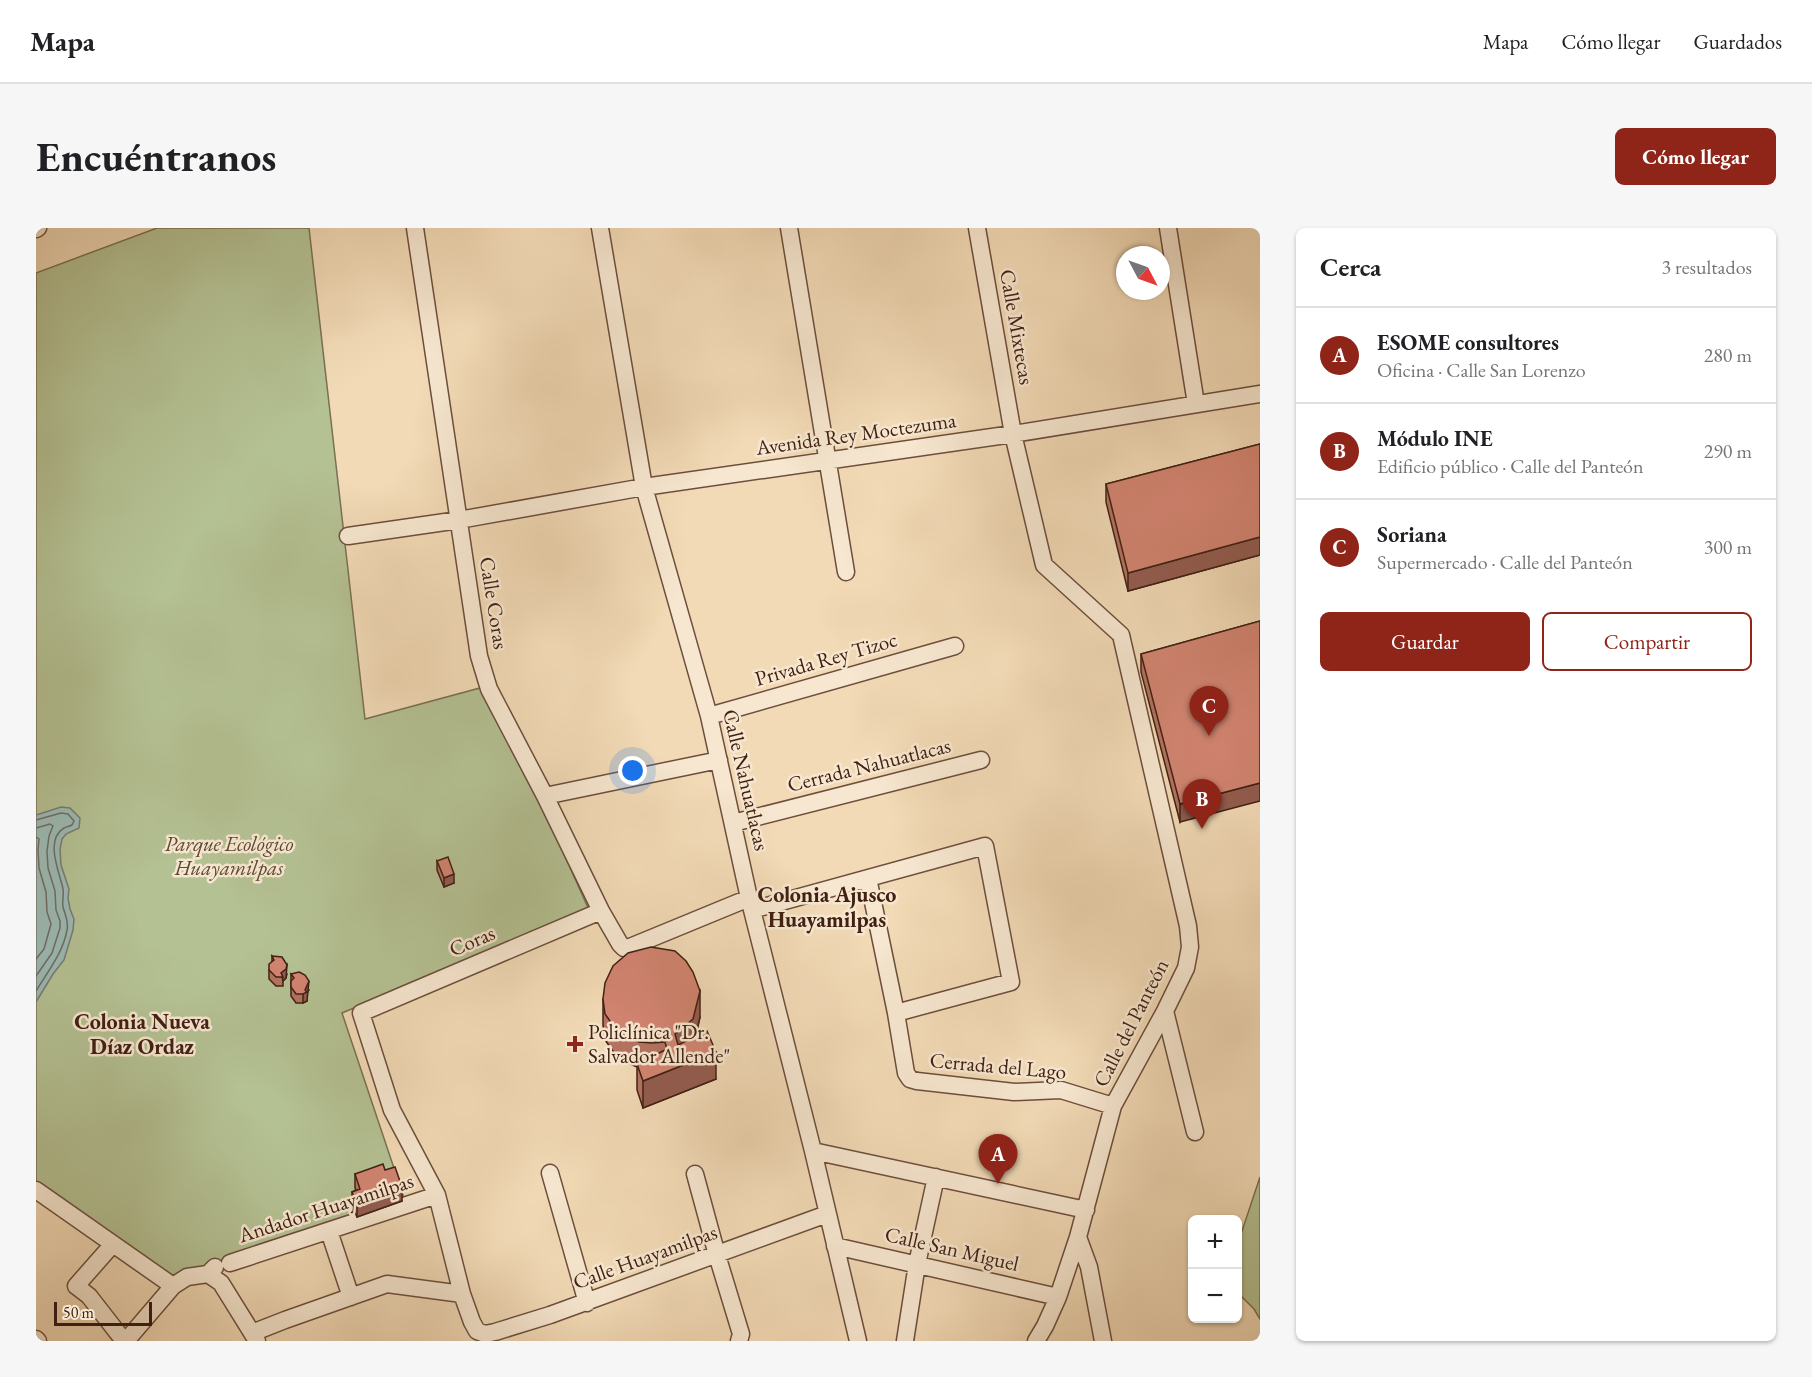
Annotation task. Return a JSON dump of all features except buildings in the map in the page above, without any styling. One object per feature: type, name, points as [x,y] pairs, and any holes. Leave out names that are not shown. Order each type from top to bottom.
[{"type":"street","name":"Calle Coras","points":[[415,228],[479,656],[489,689],[601,911],[624,948],[751,904]]},
{"type":"street","name":"Calle Nahuatlacas","points":[[600,228],[644,487],[709,716],[751,904],[858,1341]]},
{"type":"street","points":[[789,228],[846,572]]},
{"type":"street","name":"Calle Mixtecas","points":[[977,228],[1012,434]]},
{"type":"street","points":[[1168,228],[1196,404]]},
{"type":"street","name":"Avenida Rey Moctezuma","points":[[348,536],[459,520],[644,487],[1012,434],[1260,394]]},
{"type":"street","name":"Calle del Panteón","points":[[1012,434],[1044,565],[1121,635],[1188,926],[1190,947],[1186,968],[1113,1106],[1078,1237],[1058,1297],[1036,1341]]},
{"type":"street","name":"Privada Rey Tizoc","points":[[709,716],[955,646]]},
{"type":"street","points":[[544,795],[719,760]]},
{"type":"street","name":"Cerrada Nahuatlacas","points":[[733,823],[981,760]]},
{"type":"street","points":[[751,904],[868,878],[985,846],[1011,982],[896,1013]]},
{"type":"street","name":"Cerrada del Lago","points":[[868,878],[906,1072],[910,1079],[1014,1092],[1061,1090],[1113,1106]]},
{"type":"street","name":"Coras","points":[[437,1195],[392,1110],[361,1013],[601,911]]},
{"type":"street","points":[[1165,1011],[1195,1132]]},
{"type":"street","points":[[813,1151],[1086,1210]]},
{"type":"street","points":[[550,1173],[587,1303]]},
{"type":"street","points":[[695,1174],[741,1334],[739,1341]]},
{"type":"street","points":[[905,1341],[917,1264],[936,1177]]},
{"type":"street","points":[[36,1190],[174,1286],[125,1341],[89,1296],[75,1286],[113,1244]]},
{"type":"street","points":[[218,1268],[221,1283],[254,1337],[285,1320],[387,1284],[462,1294],[437,1195]]},
{"type":"street","name":"Andador Huayamilpas","points":[[174,1286],[187,1277],[437,1195]]},
{"type":"street","name":"Calle Huayamilpas","points":[[462,1294],[477,1331],[485,1334],[495,1332],[587,1303],[827,1214]]},
{"type":"street","points":[[329,1231],[351,1297]]},
{"type":"street","points":[[1078,1237],[1089,1267],[1103,1341]]},
{"type":"street","name":"Calle San Miguel","points":[[835,1246],[1058,1297]]},
{"type":"green space","name":"Parque Ecológico Huayamilpas","points":[[157,228],[309,228],[365,719],[480,688],[535,789],[589,910],[342,1013],[405,1201],[176,1281],[36,1181],[36,273]]},
{"type":"green space","points":[[1260,1177],[1260,1319],[1242,1297],[1242,1231]]},
{"type":"water","points":[[61,807],[70,808],[80,818],[79,828],[66,834],[62,839],[60,849],[61,865],[69,889],[68,898],[74,919],[73,930],[64,960],[36,1002],[36,815]]},
{"type":"place","name":"Soriana","points":[[1209,736]]},
{"type":"place","name":"Módulo INE","points":[[1202,829]]},
{"type":"place","name":"Policlínica \"Dr. Salvador Allende\"","points":[[575,1044]]},
{"type":"place","name":"ESOME consultores","points":[[998,1184]]},
{"type":"district","name":"Colonia Ajusco Huayamilpas","points":[[827,906]]},
{"type":"district","name":"Colonia Nueva Díaz Ordaz","points":[[142,1034]]}]
